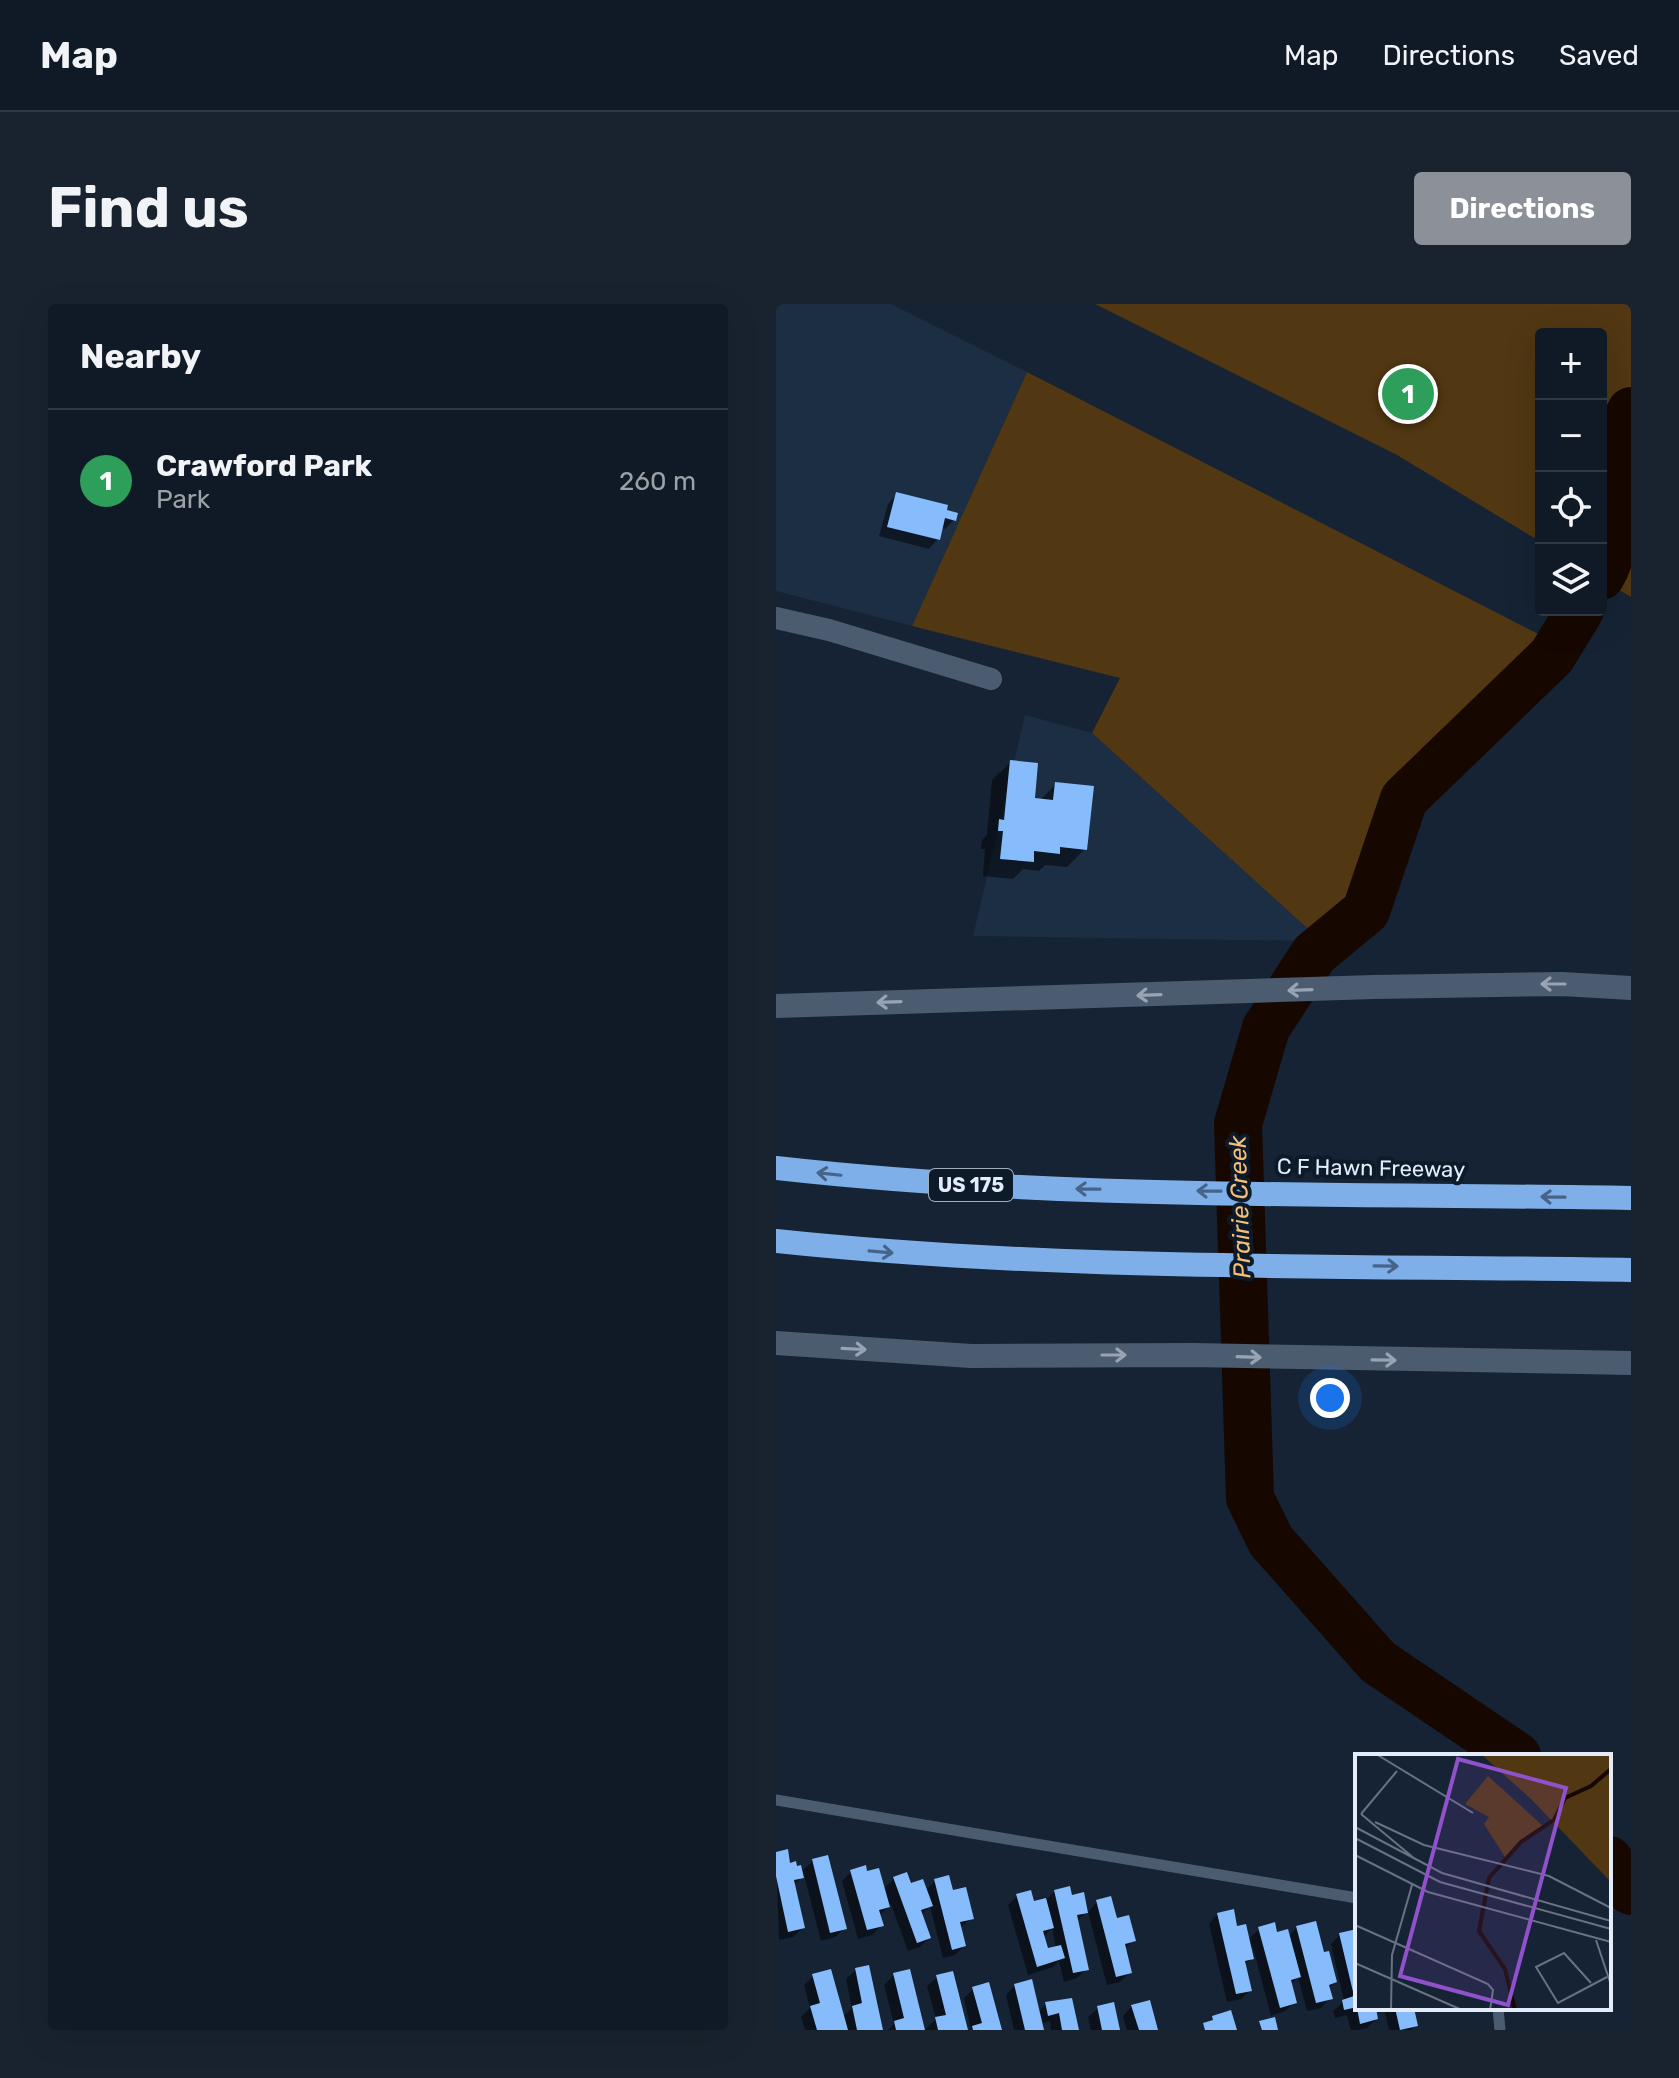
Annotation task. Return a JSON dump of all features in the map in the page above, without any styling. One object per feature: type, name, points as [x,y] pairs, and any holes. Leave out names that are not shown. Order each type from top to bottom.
[{"type":"highway","name":"C F Hawn Freeway","points":[[776,1168],[883,1180],[1166,1191],[1631,1198]]},
{"type":"highway","points":[[776,1241],[903,1254],[1631,1270]]},
{"type":"main road","points":[[776,1006],[1374,987],[1562,984],[1631,988]]},
{"type":"main road","points":[[776,1343],[971,1356],[1193,1355],[1631,1363]]},
{"type":"street","points":[[776,618],[829,630],[991,679]]},
{"type":"lane","points":[[776,1800],[1355,1898]]},
{"type":"lane","points":[[1498,2010],[1500,2030]]},
{"type":"shaded area","points":[[776,304],[891,304],[1027,372],[912,626],[776,591]]},
{"type":"shaded area","points":[[1095,304],[1631,304],[1631,597],[1607,583],[1607,328],[1535,328],[1535,538],[1397,455]]},
{"type":"shaded area","points":[[1027,372],[1548,639],[1317,937],[1092,733],[1120,678],[912,626]]},
{"type":"shaded area","points":[[1025,715],[1092,733],[1317,937],[1314,941],[973,936]]},
{"type":"building","points":[[896,492],[948,505],[947,510],[958,513],[956,521],[945,518],[940,540],[887,527]]},
{"type":"building","points":[[1010,760],[1038,763],[1035,798],[1053,800],[1055,782],[1094,786],[1087,850],[1060,847],[1060,854],[1034,851],[1034,862],[1000,859],[1003,831],[998,831],[999,819],[1004,820]]},
{"type":"building","points":[[788,1849],[790,1863],[796,1861],[797,1866],[801,1865],[804,1878],[794,1880],[805,1928],[788,1932],[776,1876],[776,1852]]},
{"type":"building","points":[[828,1855],[847,1929],[830,1933],[812,1859]]},
{"type":"building","points":[[866,1865],[867,1871],[879,1868],[890,1907],[879,1910],[884,1926],[867,1930],[850,1870]]},
{"type":"building","points":[[907,1872],[911,1883],[923,1879],[933,1906],[921,1910],[931,1938],[917,1943],[893,1877]]},
{"type":"building","points":[[949,1875],[953,1890],[966,1887],[974,1919],[960,1922],[966,1946],[952,1950],[934,1879]]},
{"type":"building","points":[[1070,1886],[1072,1895],[1084,1892],[1088,1913],[1077,1915],[1089,1970],[1073,1973],[1054,1890]]},
{"type":"building","points":[[1031,1890],[1034,1901],[1046,1898],[1054,1928],[1043,1931],[1048,1948],[1061,1945],[1065,1958],[1037,1967],[1016,1894]]},
{"type":"building","points":[[1111,1896],[1117,1918],[1129,1915],[1136,1941],[1125,1944],[1132,1973],[1116,1977],[1096,1900]]},
{"type":"building","points":[[1234,1909],[1237,1926],[1246,1924],[1254,1959],[1245,1961],[1252,1991],[1236,1994],[1217,1913]]},
{"type":"building","points":[[1316,1921],[1324,1952],[1329,1951],[1337,1982],[1329,1985],[1333,1999],[1316,2003],[1296,1926]]},
{"type":"building","points":[[1275,1922],[1277,1932],[1288,1929],[1301,1977],[1291,1980],[1297,2003],[1280,2008],[1258,1927]]},
{"type":"building","points":[[1355,1929],[1355,2007],[1344,2010],[1342,2000],[1354,1996],[1339,1933]]},
{"type":"building","points":[[869,1965],[883,2030],[857,2030],[852,2006],[862,2003],[855,1968]]},
{"type":"building","points":[[831,1969],[848,2030],[817,2030],[810,2006],[820,2003],[812,1974]]},
{"type":"building","points":[[910,1969],[925,2030],[896,2030],[894,2021],[904,2018],[893,1973]]},
{"type":"building","points":[[953,1971],[968,2030],[938,2030],[935,2017],[946,2015],[936,1975]]},
{"type":"building","points":[[1032,1979],[1044,2030],[1025,2030],[1014,1984]]},
{"type":"building","points":[[989,1982],[1002,2030],[973,2030],[972,2026],[982,2023],[972,1987]]},
{"type":"building","points":[[1072,1998],[1079,2030],[1062,2030],[1059,2013],[1048,2016],[1045,2002]]},
{"type":"building","points":[[1150,2000],[1158,2030],[1139,2030],[1131,2005]]},
{"type":"building","points":[[1114,2002],[1120,2030],[1102,2030],[1097,2006]]},
{"type":"building","points":[[1231,2010],[1237,2030],[1205,2030],[1203,2023],[1213,2020],[1212,2016]]},
{"type":"building","points":[[1357,2010],[1376,2010],[1378,2019],[1360,2024]]},
{"type":"building","points":[[1395,2010],[1414,2010],[1418,2026],[1400,2030]]},
{"type":"building","points":[[1275,2017],[1278,2030],[1262,2030],[1259,2021]]},
{"type":"waterway","name":"Prairie Creek","points":[[1607,563],[1613,529],[1613,445],[1631,411]]},
{"type":"waterway","name":"Prairie Creek","points":[[1514,1754],[1378,1662],[1271,1541],[1250,1498],[1238,1124],[1266,1028],[1314,954],[1366,911],[1404,799],[1552,656],[1576,616]]},
{"type":"waterway","name":"Prairie Creek","points":[[1611,1863],[1631,1891]]},
{"type":"place","name":"Crawford Park","points":[[1408,394]]}]
